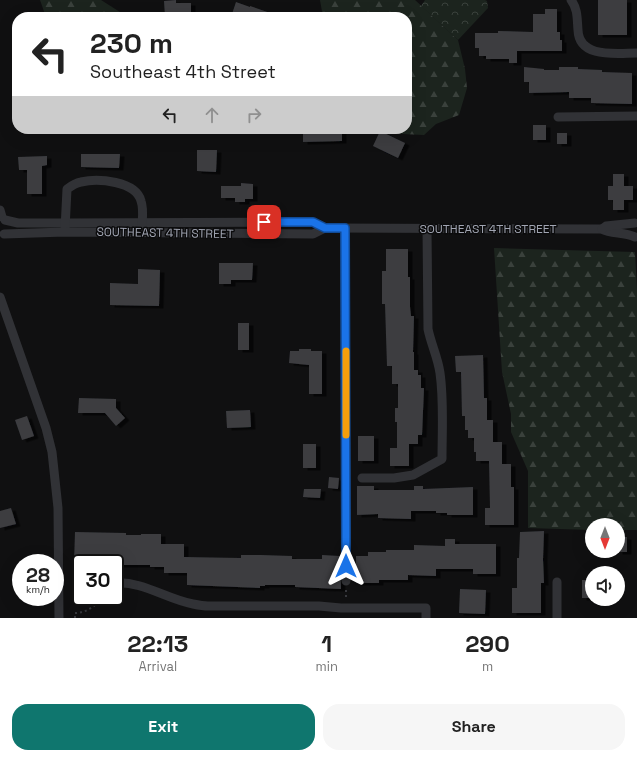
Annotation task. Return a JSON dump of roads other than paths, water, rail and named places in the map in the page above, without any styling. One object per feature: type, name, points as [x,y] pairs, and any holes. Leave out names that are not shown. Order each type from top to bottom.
[{"type":"street","points":[[571,0],[576,9],[579,36],[591,51],[637,54]]},
{"type":"street","points":[[558,117],[637,116]]},
{"type":"street","points":[[65,228],[67,189],[80,182],[97,180],[116,182],[129,187],[136,192],[141,201],[142,232]]},
{"type":"street","points":[[2,216],[7,227],[2,236]]},
{"type":"street","name":"SOUTHEAST 4TH STREET","points":[[2,216],[18,223],[65,228],[142,232],[313,234],[325,228]]},
{"type":"street","name":"SOUTHEAST 4TH STREET","points":[[2,236],[65,228],[142,223],[313,222],[325,228],[602,229],[607,232],[628,234],[636,238]]},
{"type":"street","points":[[636,222],[633,228],[636,238]]},
{"type":"street","name":"SOUTHEAST 4TH STREET","points":[[602,229],[606,226],[636,222]]},
{"type":"street","points":[[345,228],[346,581]]},
{"type":"street","points":[[362,478],[394,478],[413,475],[442,459],[440,371],[430,342],[428,328],[427,229]]},
{"type":"street","points":[[0,297],[46,428],[52,452],[58,508],[59,618]]},
{"type":"street","points":[[124,582],[192,604],[208,606],[426,608],[426,618]]},
{"type":"street","points":[[557,582],[558,618]]},
{"type":"street","points":[[341,608],[341,618]]}]
